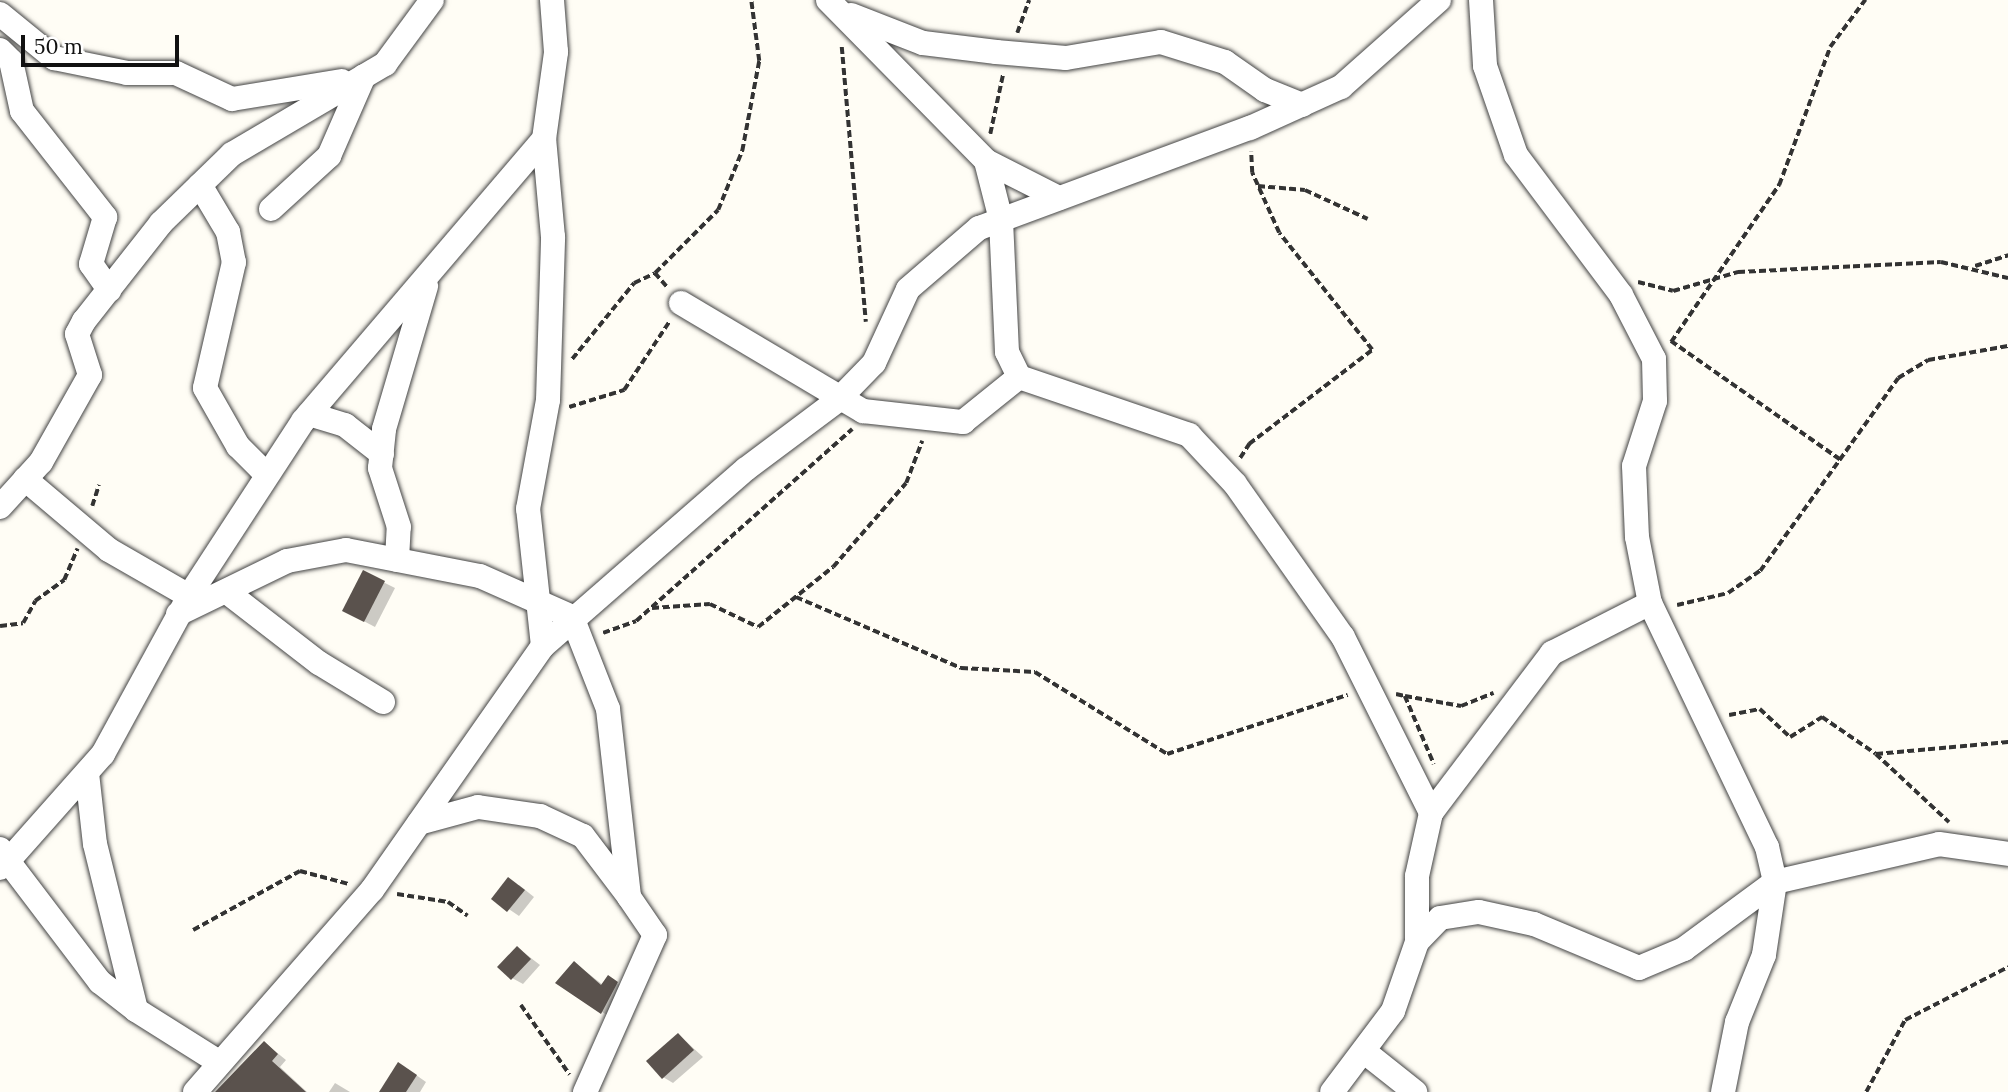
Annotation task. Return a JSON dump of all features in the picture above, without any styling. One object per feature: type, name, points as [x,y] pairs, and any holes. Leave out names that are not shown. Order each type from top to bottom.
[{"type":"street","points":[[0,507],[25,479],[90,375],[77,334],[109,290],[200,185],[232,154],[385,64],[432,0]]},
{"type":"street","points":[[543,646],[528,509],[548,387],[553,237],[544,139],[556,51],[552,0]]},
{"type":"street","points":[[195,1092],[372,890],[543,646],[572,617],[746,469],[837,401],[874,363],[908,289],[979,228],[1250,128],[1341,87],[1439,0]]},
{"type":"street","points":[[1481,0],[1485,66],[1499,119],[1516,155],[1606,274],[1654,359],[1655,401],[1634,466],[1637,537],[1650,603],[1767,847],[1775,882],[1764,955],[1737,1022],[1723,1092]]},
{"type":"street","points":[[834,6],[923,43],[1010,53],[1066,58],[1161,42],[1225,62],[1265,90],[1302,105]]},
{"type":"street","points":[[834,6],[986,161],[1059,198]]},
{"type":"street","points":[[0,14],[54,58],[127,73],[176,73],[232,99],[364,76]]},
{"type":"street","points":[[0,50],[11,61],[22,111],[105,218],[91,264],[109,290]]},
{"type":"street","points":[[271,209],[329,156],[364,76]]},
{"type":"street","points":[[220,1063],[136,1010],[100,982],[3,859],[86,773],[184,605],[309,414],[544,139]]},
{"type":"street","points":[[986,161],[1001,220],[1007,352],[1019,377],[1189,436],[1227,477],[1343,636],[1431,813]]},
{"type":"street","points":[[200,185],[228,232],[234,262],[205,387],[238,446],[267,475]]},
{"type":"street","points":[[397,559],[400,527],[382,454],[404,349],[431,272]]},
{"type":"street","points":[[681,303],[837,401],[863,411],[929,422],[963,422],[1019,377]]},
{"type":"street","points":[[309,414],[345,425],[382,454]]},
{"type":"street","points":[[25,479],[84,532],[184,605]]},
{"type":"street","points":[[184,605],[226,592],[320,551],[397,559],[480,576],[572,617],[607,709],[629,897]]},
{"type":"street","points":[[226,592],[318,663],[383,702]]},
{"type":"street","points":[[1332,1092],[1366,1053],[1393,1011],[1417,942],[1417,876],[1431,813],[1552,653],[1650,603]]},
{"type":"street","points":[[86,773],[95,844],[136,1010]]},
{"type":"street","points":[[419,823],[478,807],[540,816],[583,836],[655,934],[579,1087]]},
{"type":"street","points":[[1417,942],[1440,918],[1479,912],[1534,924],[1639,968],[1684,949],[1775,882],[1939,844],[2008,854]]},
{"type":"street","points":[[1366,1053],[1415,1092]]},
{"type":"path","points":[[548,387],[634,283],[655,274],[704,231],[742,151],[760,61],[751,0]]},
{"type":"path","points":[[986,161],[1010,53],[1030,0]]},
{"type":"path","points":[[1668,354],[1671,342],[1707,281],[1779,185],[1830,47],[1865,0]]},
{"type":"path","points":[[834,6],[866,325]]},
{"type":"path","points":[[1227,477],[1249,444],[1372,350],[1279,233],[1258,186],[1250,128]]},
{"type":"path","points":[[1258,186],[1305,190],[1368,219]]},
{"type":"path","points":[[1973,266],[2008,255]]},
{"type":"path","points":[[1606,274],[1673,291],[1738,272],[1853,264],[1973,266],[2008,278]]},
{"type":"path","points":[[545,414],[624,390],[681,303],[655,274]]},
{"type":"path","points":[[1640,333],[1671,342],[1841,460]]},
{"type":"path","points":[[1650,603],[1683,606],[1728,593],[1760,571],[1898,378],[1928,360],[2008,346]]},
{"type":"path","points":[[582,641],[636,621],[652,608],[847,436],[863,411]]},
{"type":"path","points":[[652,608],[710,604],[758,627],[833,567],[906,483],[929,422]]},
{"type":"path","points":[[0,626],[23,622],[35,601],[64,580],[84,532],[99,485]]},
{"type":"path","points":[[796,597],[961,668],[1035,673],[1167,754],[1370,688]]},
{"type":"path","points":[[1405,696],[1461,706],[1500,690]]},
{"type":"path","points":[[1706,719],[1760,709],[1790,737],[1822,717],[1876,754],[1954,827]]},
{"type":"path","points":[[1876,754],[2008,742]]},
{"type":"path","points":[[192,929],[300,871],[372,890],[448,901],[468,916]]},
{"type":"path","points":[[1866,1092],[1905,1020],[2008,967]]},
{"type":"path","points":[[521,1005],[579,1087]]},
{"type":"building","points":[[363,570],[385,581],[364,622],[342,611]]},
{"type":"building","points":[[508,877],[525,890],[507,912],[491,899]]},
{"type":"building","points":[[517,946],[531,959],[511,980],[497,967]]},
{"type":"building","points":[[574,961],[601,985],[608,975],[618,982],[601,1014],[555,983]]},
{"type":"building","points":[[678,1033],[694,1050],[662,1079],[646,1061]]},
{"type":"building","points":[[264,1041],[278,1054],[272,1061],[306,1092],[215,1092]]},
{"type":"building","points":[[398,1062],[417,1075],[406,1092],[379,1092]]}]
